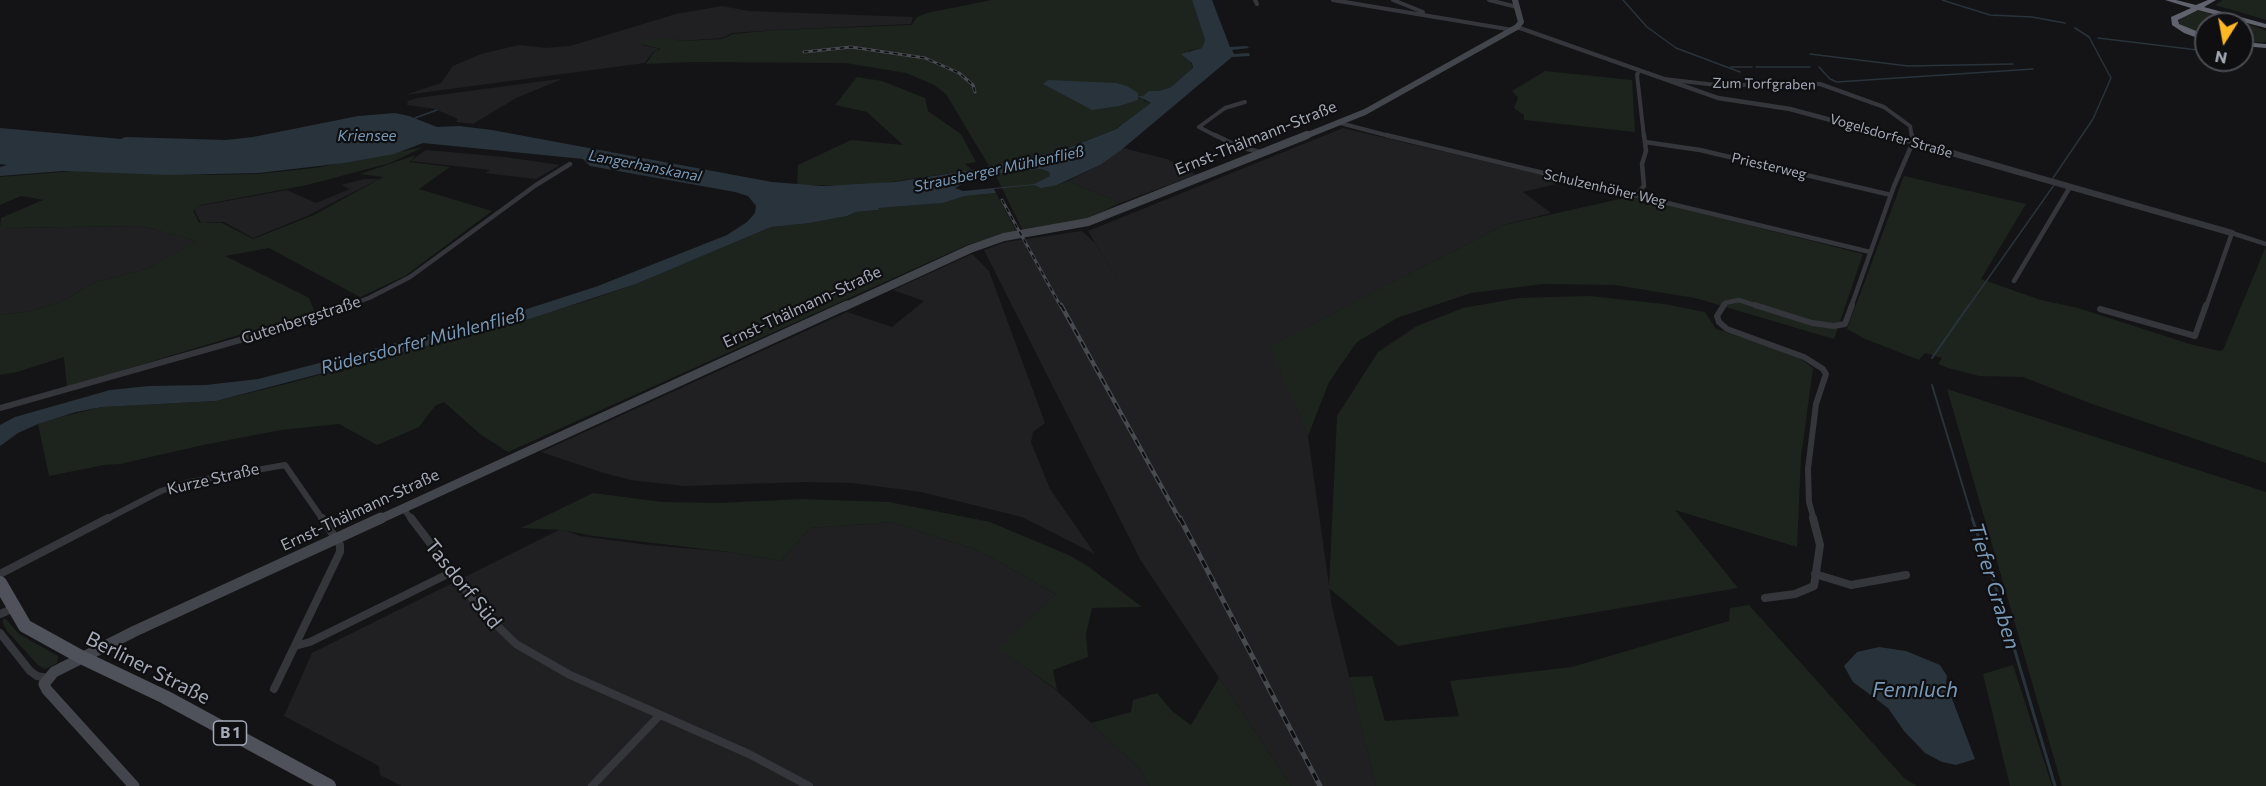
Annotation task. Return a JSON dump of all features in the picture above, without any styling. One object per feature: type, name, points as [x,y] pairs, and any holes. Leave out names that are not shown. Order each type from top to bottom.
[{"type":"highway","points":[[2168,0],[2266,26]]},
{"type":"highway","points":[[2184,0],[2266,26]]},
{"type":"highway","points":[[2194,34],[2175,23],[2174,19],[2211,1]]},
{"type":"main road","points":[[1515,0],[1521,22],[1515,28]]},
{"type":"main road","name":"Ernst-Thälmann-Straße","points":[[47,678],[81,657],[961,253],[1004,237],[1088,222],[1340,123],[1392,98],[1515,28]]},
{"type":"main road","name":"Berliner Straße","points":[[0,583],[4,613],[25,626],[81,657],[165,697],[330,786]]},
{"type":"main road","points":[[47,678],[44,684],[47,690],[134,786]]},
{"type":"street","name":"Vogelsdorfer Straße","points":[[1333,0],[1515,28],[1718,98],[1807,113],[2266,244]]},
{"type":"street","points":[[1374,6],[1394,0],[1425,12],[1424,14]]},
{"type":"street","points":[[1489,0],[1517,7]]},
{"type":"street","points":[[1636,195],[1644,186],[1642,164],[1646,151],[1637,75],[1639,70]]},
{"type":"street","name":"Zum Torfgraben","points":[[1664,79],[1725,86],[1776,83],[1820,84],[1832,87],[1898,115],[1910,126],[1913,142]]},
{"type":"street","points":[[1245,102],[1225,108],[1200,127],[1237,146],[1263,153]]},
{"type":"street","name":"Schulzenhöher Weg","points":[[1340,123],[1870,252]]},
{"type":"street","name":"Priesterweg","points":[[1645,142],[1700,150],[1891,195]]},
{"type":"street","points":[[1765,598],[1796,594],[1814,586],[1820,545],[1809,502],[1808,469],[1815,404],[1826,374],[1823,369],[1804,357],[1727,329],[1716,316],[1725,303],[1739,300],[1812,323],[1834,326],[1845,324],[1891,195],[1913,142]]},
{"type":"street","name":"Gutenbergstraße","points":[[0,408],[240,340],[369,298],[403,282],[527,191],[570,164]]},
{"type":"street","points":[[2014,281],[2070,187]]},
{"type":"street","points":[[2100,309],[2195,336],[2232,233]]},
{"type":"street","name":"Kurze Straße","points":[[0,574],[161,491],[189,482],[282,464],[336,539]]},
{"type":"street","name":"Tasdorf Süd","points":[[403,508],[488,619],[516,644],[545,663],[749,754],[808,786]]},
{"type":"street","points":[[274,689],[340,552],[340,545],[336,539]]},
{"type":"street","points":[[295,646],[310,642],[452,572]]},
{"type":"street","points":[[1815,574],[1851,585],[1906,575]]},
{"type":"street","points":[[0,633],[30,671],[47,678]]},
{"type":"street","points":[[592,786],[660,715]]},
{"type":"shaded area","points":[[992,0],[1192,0],[1205,40],[1202,48],[1188,51],[1193,69],[1171,87],[1149,91],[1143,97],[1144,101],[1151,103],[1150,105],[1115,129],[1063,150],[989,166],[946,94],[934,85],[906,73],[845,63],[646,64],[654,52],[661,49],[641,44],[646,39],[669,38],[681,41],[722,39],[733,34],[777,30],[912,25],[917,17],[927,13]]},
{"type":"shaded area","points":[[2223,0],[2266,0],[2266,20],[2254,16],[2254,12],[2239,12],[2215,5]]},
{"type":"shaded area","points":[[722,6],[749,11],[913,17],[911,24],[732,33],[722,38],[681,41],[669,38],[642,45],[660,49],[653,52],[645,63],[405,95],[441,83],[453,66],[481,54],[519,45],[546,48],[570,46],[676,14]]},
{"type":"shaded area","points":[[2198,10],[2205,12],[2194,12],[2194,32],[2183,28],[2178,23],[2182,16]]},
{"type":"shaded area","points":[[2254,26],[2266,31],[2266,42],[2254,42]]},
{"type":"shaded area","points":[[1545,71],[1632,80],[1635,132],[1524,120],[1524,115],[1514,108],[1518,98],[1512,91]]},
{"type":"shaded area","points":[[857,77],[882,81],[925,98],[928,111],[961,134],[976,162],[965,164],[972,170],[870,185],[797,185],[798,165],[851,140],[903,145],[867,112],[835,105]]},
{"type":"shaded area","points":[[559,79],[516,98],[473,124],[456,122],[458,119],[435,109],[407,105],[408,101],[417,98]]},
{"type":"shaded area","points":[[1343,128],[1568,181],[1523,192],[1551,213],[1504,225],[1271,346],[1308,436],[1332,607],[1376,786],[1291,786],[1141,561],[984,250],[1006,242],[1082,231],[1095,243],[1125,292],[1088,231]]},
{"type":"shaded area","points":[[424,147],[390,163],[307,185],[201,205],[193,210],[199,223],[222,223],[253,239],[314,215],[383,177],[360,174],[416,155],[409,162],[450,167],[419,189],[492,211],[405,276],[360,297],[269,248],[225,256],[309,298],[315,312],[67,387],[64,357],[0,375],[0,315],[31,311],[61,302],[96,282],[146,269],[197,241],[141,226],[0,228],[1,218],[43,200],[21,196],[0,205],[0,177],[75,171],[206,175],[257,174],[315,168]]},
{"type":"shaded area","points":[[1123,148],[1167,159],[1196,175],[1120,203],[1068,181],[1100,165]]},
{"type":"shaded area","points":[[426,150],[505,157],[560,165],[536,179],[485,173],[490,170],[410,161]]},
{"type":"shaded area","points":[[1041,169],[1049,172],[1050,176],[1034,184],[1057,185],[1068,181],[1120,203],[1084,220],[1023,231],[995,174]]},
{"type":"shaded area","points":[[1904,176],[2026,204],[1981,279],[2041,300],[2078,308],[2193,345],[2220,351],[2223,350],[2266,246],[2266,463],[2092,404],[2023,377],[1979,376],[1948,368],[1938,364],[1942,358],[1925,353],[1919,360],[1863,338],[1847,329]]},
{"type":"shaded area","points":[[364,179],[379,179],[307,216],[253,238],[224,222],[201,223],[194,209],[199,206],[287,190],[316,203],[350,189],[341,185]]},
{"type":"shaded area","points":[[996,193],[1017,232],[967,245],[508,452],[480,434],[444,402],[435,406],[419,427],[377,445],[339,424],[281,430],[120,464],[49,476],[38,424],[49,420],[102,407],[216,401],[290,383],[587,301],[636,284],[771,227],[810,223],[856,212],[878,210],[878,208],[943,203],[965,196]]},
{"type":"shaded area","points":[[1633,196],[1863,254],[1834,339],[1695,298],[1615,285],[1543,284],[1471,293],[1397,318],[1357,342],[1329,382],[1308,436],[1270,346],[1504,225]]},
{"type":"shaded area","points":[[141,226],[198,241],[146,269],[96,282],[61,302],[31,311],[0,315],[0,228]]},
{"type":"shaded area","points":[[972,254],[989,271],[1045,423],[1033,432],[1031,442],[1050,489],[1095,554],[1022,517],[921,492],[852,483],[805,482],[684,486],[631,480],[541,452],[847,312],[892,327],[924,301],[893,290]]},
{"type":"shaded area","points":[[1589,296],[1664,304],[1705,312],[1716,329],[1795,355],[1813,368],[1801,457],[1797,547],[1675,510],[1738,588],[1398,646],[1329,588],[1337,416],[1378,352],[1417,326],[1463,308],[1519,298]]},
{"type":"shaded area","points":[[1947,389],[2266,492],[2266,786],[2062,786]]},
{"type":"shaded area","points":[[593,493],[662,502],[719,503],[801,499],[889,502],[990,522],[1071,556],[1142,607],[1092,608],[1086,634],[1088,657],[1053,670],[1057,690],[999,649],[1056,594],[980,551],[892,522],[810,528],[781,561],[561,530],[521,528]]},
{"type":"shaded area","points":[[892,522],[980,551],[1056,594],[1000,649],[1057,691],[1138,767],[1150,786],[402,786],[380,775],[379,766],[284,716],[312,653],[561,529],[580,536],[729,552],[781,561],[810,528]]},
{"type":"shaded area","points":[[1749,605],[1904,778],[1917,786],[1376,786],[1349,677],[1372,676],[1385,721],[1459,716],[1450,681],[1572,667],[1729,621],[1730,608]]},
{"type":"shaded area","points":[[3,619],[6,619],[19,634],[58,656],[57,663],[45,669],[38,665],[7,631]]},
{"type":"shaded area","points":[[2013,665],[2052,786],[2010,786],[1983,674]]},
{"type":"shaded area","points":[[1219,678],[1291,786],[1150,786],[1138,767],[1091,723],[1131,712],[1133,700],[1157,693],[1172,711],[1191,725]]},
{"type":"water","points":[[1192,0],[1212,0],[1230,47],[1247,46],[1249,48],[1232,50],[1234,54],[1249,53],[1250,56],[1232,57],[1120,151],[1100,165],[1057,185],[1041,188],[1034,185],[994,189],[996,193],[965,196],[943,203],[879,208],[810,223],[771,227],[636,284],[529,319],[216,401],[102,407],[76,412],[38,424],[18,433],[0,446],[0,425],[15,417],[110,390],[149,386],[206,385],[258,379],[527,309],[598,286],[727,235],[747,222],[755,213],[756,206],[748,196],[735,192],[590,166],[583,159],[423,143],[394,154],[344,163],[259,173],[169,175],[63,171],[0,176],[0,167],[7,165],[0,164],[0,128],[121,139],[125,137],[226,140],[253,137],[358,116],[395,113],[437,127],[459,126],[492,130],[772,182],[822,186],[895,182],[972,170],[1063,150],[1116,129],[1151,103],[1138,96],[1143,96],[1149,91],[1171,87],[1193,68],[1192,63],[1181,54],[1202,48],[1205,40]],"holes":[[[1041,169],[1049,172],[1050,176],[1034,184],[963,191],[955,188],[977,176]]]},
{"type":"water","points":[[1048,80],[1116,83],[1127,86],[1138,93],[1138,100],[1119,106],[1092,110],[1043,84]]},
{"type":"water","name":"Fennluch","points":[[1879,647],[1906,651],[1940,665],[1947,676],[1946,683],[1975,759],[1956,765],[1942,762],[1925,753],[1904,731],[1888,708],[1853,682],[1844,666],[1857,652]]},
{"type":"waterway","points":[[1623,0],[1647,27],[1676,48],[1740,72]]},
{"type":"waterway","name":"Tiefer Graben","points":[[1942,0],[1990,15],[2032,17],[2065,23]]},
{"type":"waterway","name":"Tiefer Graben","points":[[2053,178],[2093,119],[2111,78],[2089,37],[2075,28]]},
{"type":"waterway","points":[[2098,38],[2194,50]]},
{"type":"waterway","points":[[1810,54],[1908,66],[2013,64]]},
{"type":"waterway","points":[[1731,67],[1752,67]]},
{"type":"waterway","points":[[1756,67],[1810,67]]},
{"type":"waterway","points":[[1819,67],[1830,79],[1837,82],[2033,69]]},
{"type":"waterway","points":[[415,118],[437,110]]},
{"type":"waterway","name":"Tiefer Graben","points":[[1968,307],[2054,185]]},
{"type":"waterway","name":"Tiefer Graben","points":[[1932,358],[1969,305]]},
{"type":"waterway","name":"Tiefer Graben","points":[[1932,385],[1973,520]]},
{"type":"waterway","name":"Tiefer Graben","points":[[1972,518],[1999,597],[2055,786]]},
{"type":"railway","points":[[804,52],[851,47],[925,58],[959,73],[973,85],[975,92]]},
{"type":"railway","points":[[1002,200],[1061,307]]},
{"type":"railway","points":[[1061,305],[1180,520]]},
{"type":"railway","points":[[1180,518],[1320,786]]},
{"type":"water label","name":"Kriensee","points":[[367,136]]},
{"type":"water label","name":"Langerhanskanal","points":[[645,166]]},
{"type":"water label","name":"Strausberger Mühlenfließ","points":[[999,169]]},
{"type":"water label","name":"Rüdersdorfer Mühlenfließ","points":[[423,341]]}]
